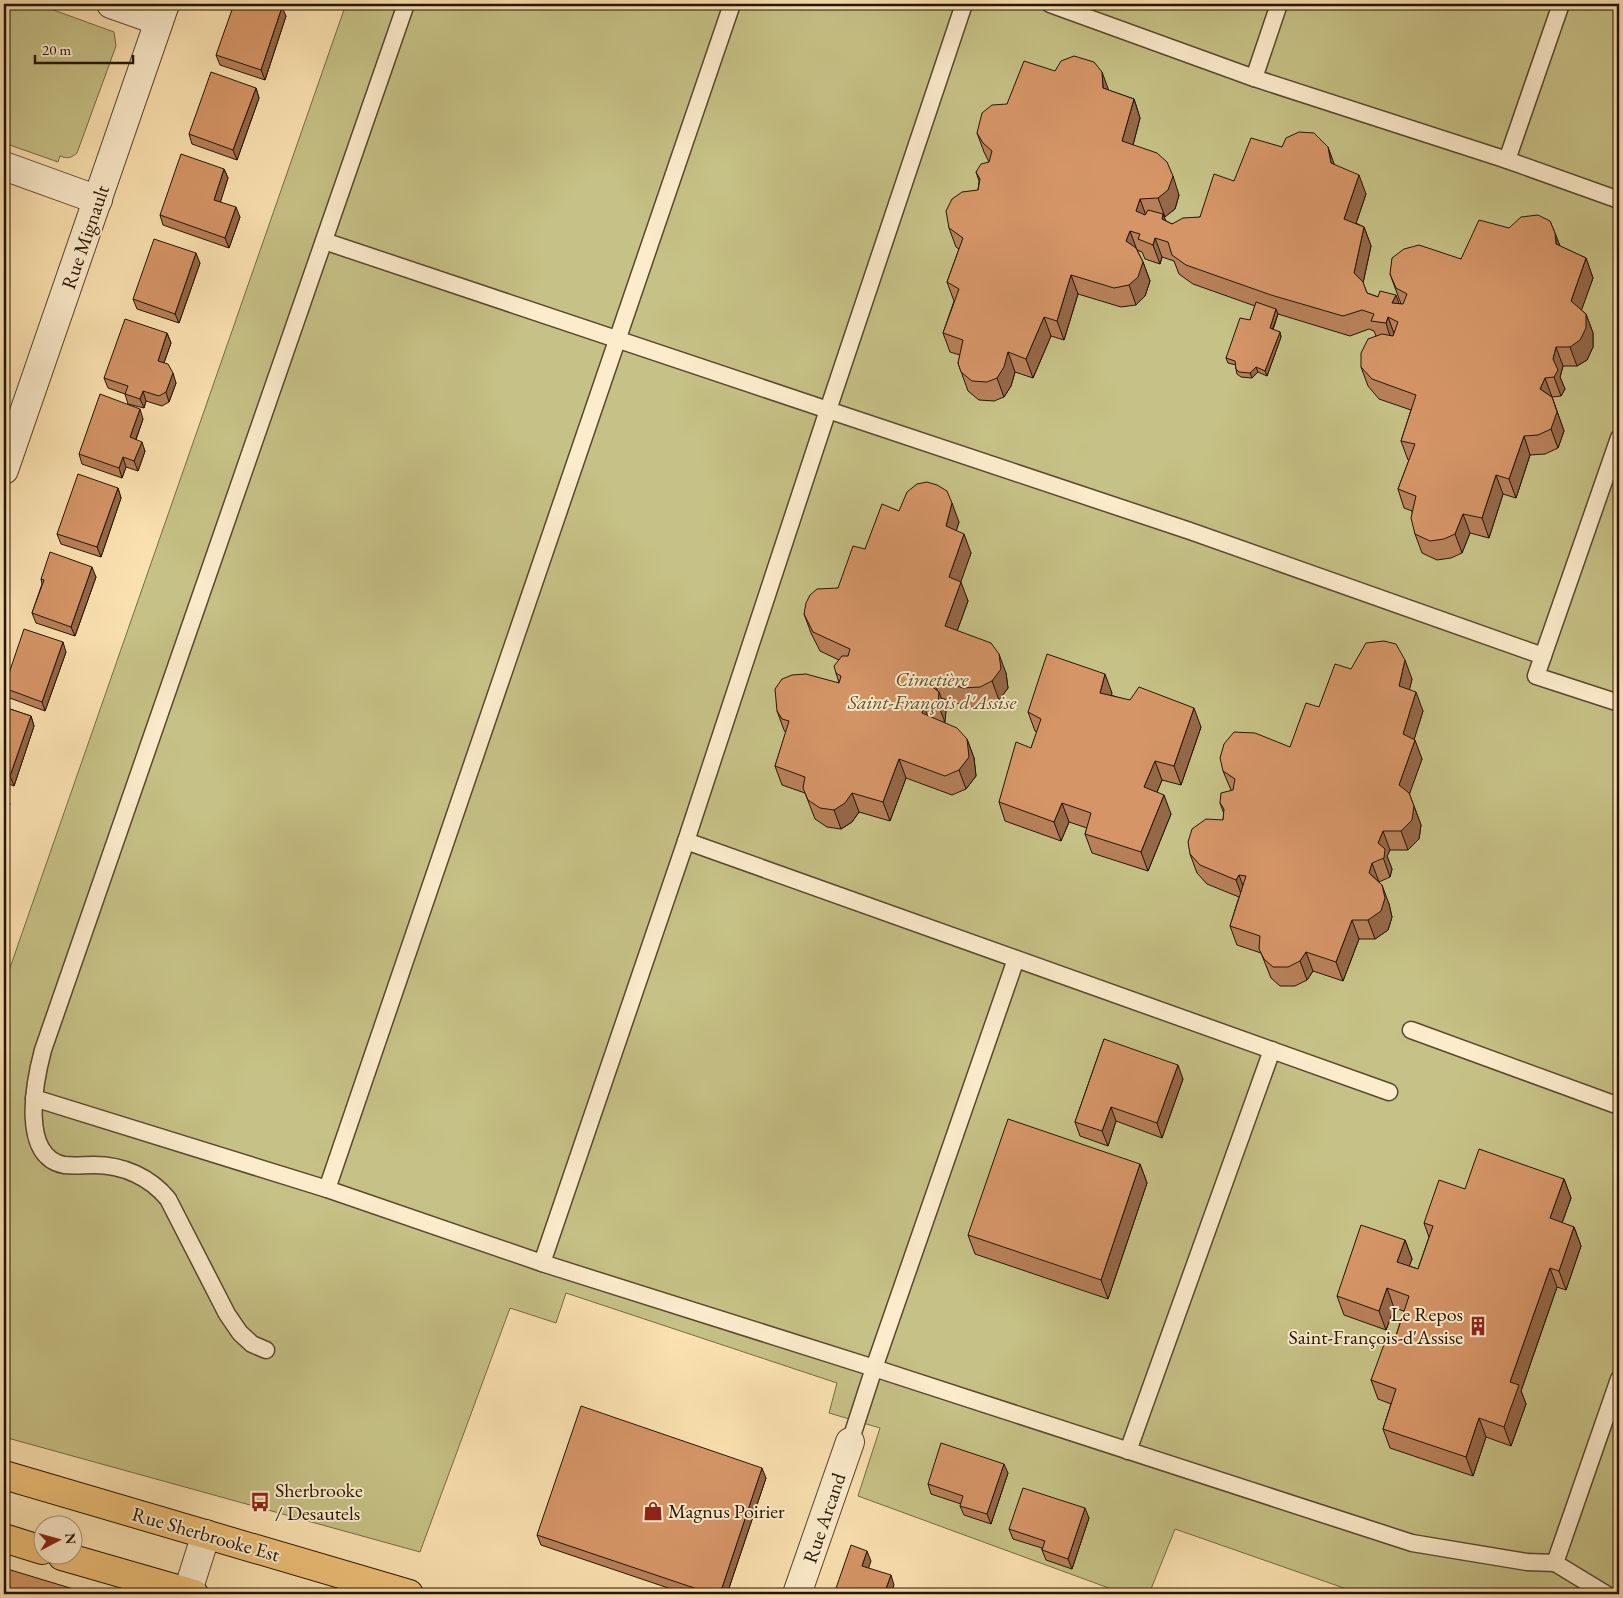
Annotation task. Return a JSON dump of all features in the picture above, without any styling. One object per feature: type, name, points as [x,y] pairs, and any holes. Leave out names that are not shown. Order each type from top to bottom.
[{"type":"main road","name":"Rue Sherbrooke Est","points":[[4,1474],[409,1594]]},
{"type":"main road","points":[[4,1538],[32,1547]]},
{"type":"main road","points":[[82,1562],[189,1594]]},
{"type":"street","points":[[111,4],[162,12]]},
{"type":"street","name":"Rue Mignault","points":[[4,470],[162,12]]},
{"type":"street","points":[[4,166],[98,200]]},
{"type":"street","name":"Rue Arcand","points":[[797,1594],[850,1442]]},
{"type":"street","points":[[189,1594],[206,1534]]},
{"type":"lane","points":[[266,1350],[252,1344],[240,1333],[227,1314],[168,1199],[158,1187],[132,1172],[113,1166],[62,1164],[48,1158],[39,1147],[34,1124],[34,1098],[43,1050],[406,4]]},
{"type":"lane","points":[[327,1189],[732,4]]},
{"type":"lane","points":[[542,1263],[686,841],[964,4]]},
{"type":"lane","points":[[1050,4],[1254,78],[1507,160],[1619,200]]},
{"type":"lane","points":[[1254,78],[1279,4]]},
{"type":"lane","points":[[1507,160],[1562,4]]},
{"type":"lane","points":[[324,241],[1190,531],[1543,656]]},
{"type":"lane","points":[[1619,438],[1536,676],[1619,703]]},
{"type":"lane","points":[[686,841],[1389,1092]]},
{"type":"lane","points":[[850,1442],[1016,959]]},
{"type":"lane","points":[[1411,1030],[1619,1106]]},
{"type":"lane","points":[[1128,1451],[1272,1050]]},
{"type":"lane","points":[[34,1098],[327,1189],[542,1263],[874,1368],[1412,1543],[1527,1562],[1555,1563],[1606,1594]]},
{"type":"lane","points":[[1555,1563],[1619,1379]]},
{"type":"green space","points":[[4,4],[37,4],[114,32],[116,46],[77,153],[71,157],[60,156],[58,162],[4,143]]},
{"type":"green space","name":"Cimetière Saint-François d'Assise","points":[[346,4],[1619,4],[1619,1594],[1361,1594],[1175,1529],[1149,1594],[1125,1594],[858,1496],[880,1428],[829,1413],[837,1383],[566,1293],[556,1323],[510,1308],[420,1552],[4,1437],[4,985]]},
{"type":"building","points":[[234,4],[274,4],[282,7],[261,70],[216,55]]},
{"type":"building","points":[[1074,56],[1094,62],[1102,72],[1103,88],[1134,99],[1122,141],[1157,153],[1167,162],[1173,176],[1168,190],[1158,198],[1140,199],[1136,211],[1145,215],[1148,210],[1163,214],[1162,219],[1172,224],[1183,218],[1200,217],[1214,174],[1234,181],[1251,138],[1282,147],[1286,138],[1299,132],[1314,133],[1328,147],[1331,163],[1359,175],[1344,219],[1364,227],[1354,273],[1363,282],[1367,293],[1378,297],[1380,291],[1396,295],[1392,303],[1403,304],[1407,294],[1396,288],[1390,274],[1392,258],[1404,249],[1419,245],[1461,259],[1479,220],[1509,228],[1521,217],[1538,215],[1550,221],[1555,233],[1556,244],[1586,258],[1571,301],[1586,314],[1586,328],[1580,340],[1570,347],[1556,347],[1553,359],[1558,370],[1554,377],[1545,378],[1540,389],[1552,397],[1557,412],[1551,429],[1538,435],[1524,436],[1509,479],[1496,475],[1482,518],[1463,514],[1455,534],[1444,539],[1430,541],[1415,534],[1411,518],[1416,496],[1398,489],[1415,444],[1401,441],[1416,395],[1372,379],[1361,367],[1361,353],[1368,339],[1382,334],[1393,336],[1398,322],[1388,317],[1386,323],[1371,321],[1374,314],[1362,310],[1343,316],[1271,295],[1186,265],[1172,255],[1168,242],[1155,238],[1153,245],[1138,239],[1140,234],[1130,231],[1126,241],[1136,248],[1143,262],[1138,277],[1129,285],[1114,288],[1071,275],[1057,321],[1044,317],[1026,359],[1008,352],[1004,367],[997,378],[987,382],[972,381],[961,372],[958,363],[963,340],[943,333],[959,289],[947,282],[963,238],[949,228],[946,211],[952,199],[962,192],[978,190],[980,179],[976,172],[981,164],[989,162],[992,151],[983,143],[977,133],[982,113],[992,105],[1007,104],[1024,61],[1055,71],[1061,61]]},
{"type":"building","points":[[211,72],[256,88],[233,150],[189,134]]},
{"type":"building","points":[[181,154],[224,169],[214,200],[236,207],[225,238],[160,215]]},
{"type":"building","points":[[154,239],[196,253],[175,314],[133,299]]},
{"type":"building","points":[[1256,302],[1276,309],[1270,328],[1280,332],[1265,371],[1256,367],[1250,373],[1239,372],[1236,369],[1235,361],[1226,358],[1240,318],[1250,320]]},
{"type":"building","points":[[125,319],[167,333],[158,361],[168,364],[173,373],[166,392],[159,396],[143,391],[140,399],[125,394],[128,386],[104,378]]},
{"type":"building","points":[[100,394],[140,409],[130,437],[142,442],[134,461],[123,457],[119,468],[79,454]]},
{"type":"building","points":[[78,474],[118,488],[97,547],[57,534]]},
{"type":"building","points":[[927,482],[947,491],[952,503],[946,526],[964,534],[949,577],[961,582],[945,626],[991,643],[999,654],[1001,669],[992,681],[980,687],[963,688],[933,678],[930,685],[939,692],[938,703],[931,707],[924,706],[922,713],[957,728],[967,739],[969,757],[959,770],[945,776],[899,759],[883,802],[852,793],[845,803],[834,810],[820,808],[808,800],[803,788],[805,777],[775,766],[789,721],[782,719],[777,711],[775,689],[782,679],[792,675],[806,674],[839,683],[841,676],[836,673],[834,666],[842,656],[848,656],[850,649],[813,632],[804,614],[806,603],[810,595],[817,589],[838,588],[853,546],[865,549],[882,504],[899,511],[907,492],[917,484]]},
{"type":"building","points":[[50,552],[92,567],[71,627],[32,613],[44,580],[41,579]]},
{"type":"building","points":[[24,629],[63,642],[42,702],[4,688]]},
{"type":"building","points":[[1384,641],[1396,644],[1405,660],[1399,686],[1416,692],[1403,734],[1415,740],[1399,785],[1409,793],[1414,806],[1412,820],[1401,831],[1383,831],[1378,843],[1385,849],[1384,858],[1372,863],[1369,873],[1382,885],[1385,898],[1381,911],[1368,920],[1352,920],[1336,962],[1306,952],[1300,961],[1288,967],[1273,967],[1264,959],[1259,949],[1260,936],[1230,926],[1246,876],[1239,875],[1236,880],[1200,865],[1190,854],[1188,842],[1192,829],[1206,819],[1223,820],[1224,809],[1220,803],[1221,793],[1233,790],[1235,779],[1223,771],[1220,758],[1224,744],[1234,732],[1255,733],[1290,747],[1306,703],[1319,707],[1335,664],[1351,669],[1366,643]]},
{"type":"building","points":[[1047,654],[1105,674],[1100,693],[1130,700],[1139,687],[1194,708],[1174,766],[1155,761],[1144,787],[1164,795],[1141,852],[1085,834],[1091,813],[1062,803],[1054,822],[999,802],[1016,742],[1031,748],[1041,719],[1028,712]]},
{"type":"building","points":[[4,707],[31,716],[10,776],[4,774]]},
{"type":"building","points":[[1104,1039],[1178,1065],[1157,1123],[1111,1107],[1102,1131],[1075,1122]]},
{"type":"building","points":[[1008,1119],[1140,1164],[1101,1280],[968,1235]]},
{"type":"building","name":"Le Repos Saint-François-d'Assise","points":[[1479,1149],[1564,1179],[1550,1218],[1574,1227],[1559,1271],[1550,1268],[1510,1382],[1519,1385],[1504,1427],[1479,1418],[1466,1457],[1383,1429],[1396,1389],[1371,1380],[1386,1339],[1394,1342],[1409,1296],[1387,1288],[1379,1311],[1337,1296],[1361,1225],[1405,1240],[1397,1262],[1418,1269],[1433,1226],[1424,1223],[1439,1180],[1465,1189]]},
{"type":"building","name":"Magnus Poirier","points":[[581,1406],[762,1468],[720,1594],[712,1594],[537,1535]]},
{"type":"building","points":[[941,1443],[1004,1464],[987,1514],[960,1506],[963,1496],[928,1484]]},
{"type":"building","points":[[1023,1488],[1085,1508],[1068,1559],[1042,1550],[1045,1541],[1009,1529]]},
{"type":"building","points":[[851,1545],[867,1551],[862,1566],[891,1575],[884,1594],[834,1594]]},
{"type":"building","points":[[4,1568],[90,1594],[4,1594]]},
{"type":"place","name":"Le Repos Saint-François-d'Assise","points":[[1478,1326]]},
{"type":"place","name":"Sherbrooke / Desautels","points":[[260,1502]]},
{"type":"place","name":"Magnus Poirier","points":[[653,1511]]}]
